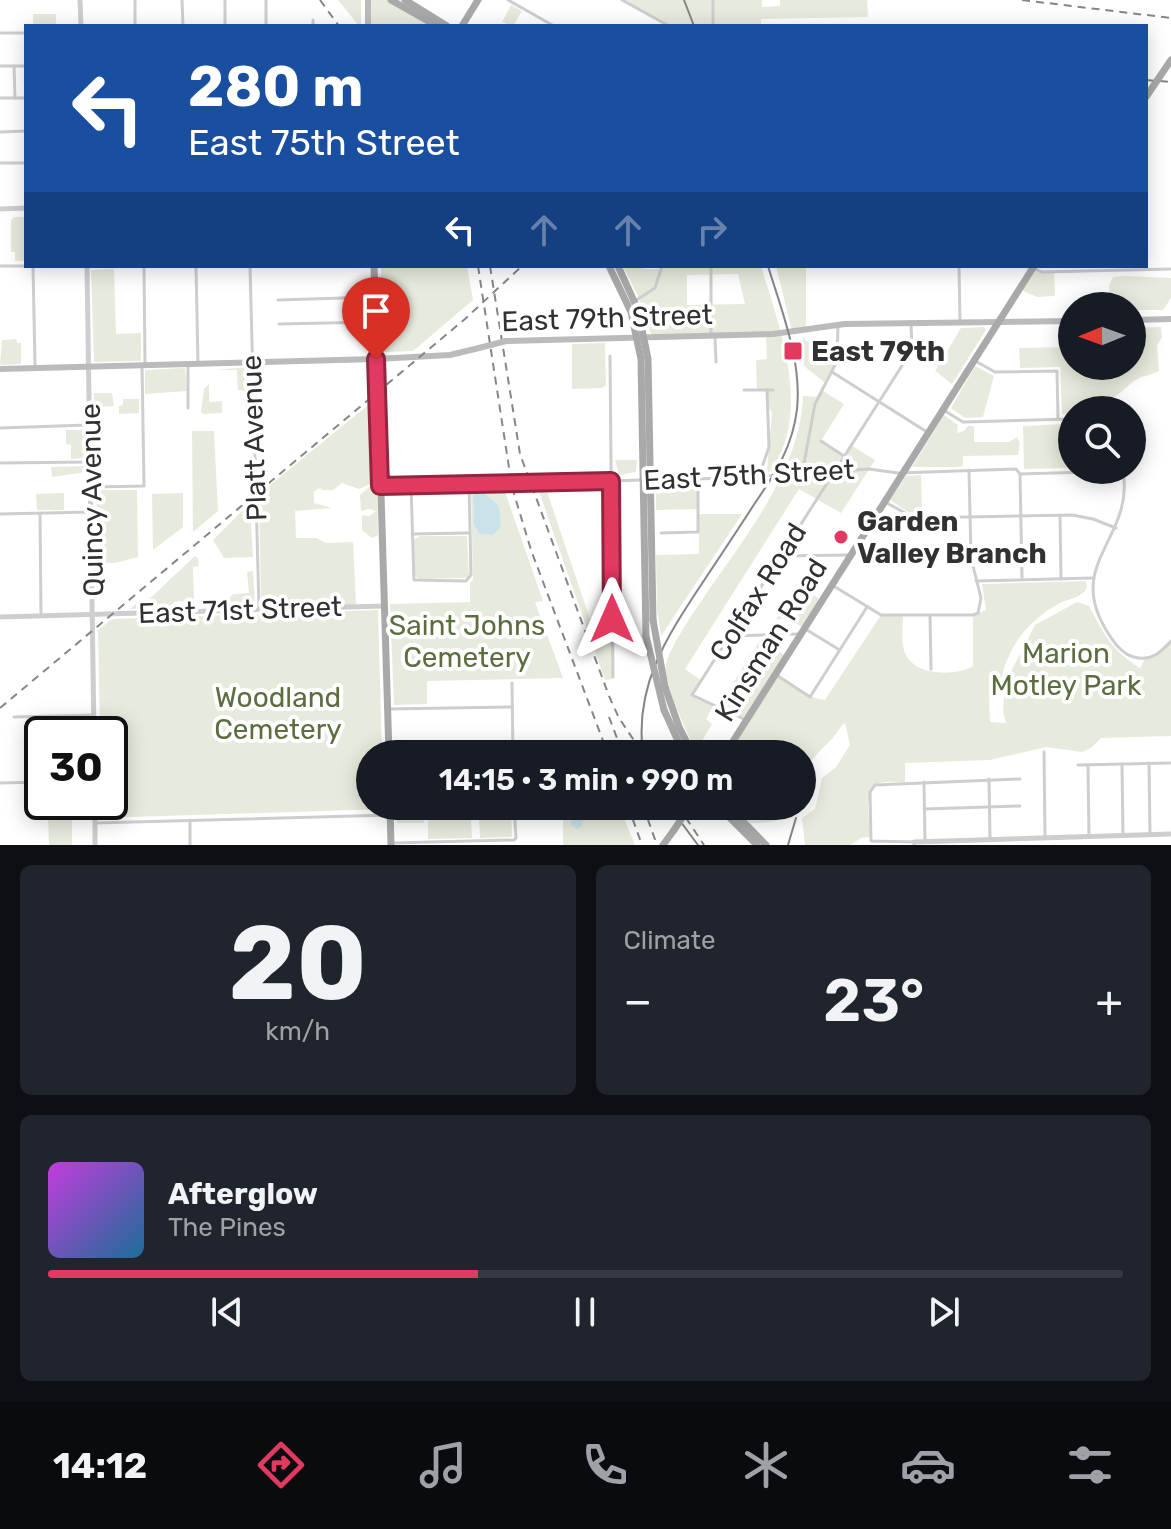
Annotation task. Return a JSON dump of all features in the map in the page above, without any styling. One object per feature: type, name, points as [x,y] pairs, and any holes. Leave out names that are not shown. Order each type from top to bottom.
[{"type":"main road","points":[[368,0],[368,24]]},
{"type":"main road","points":[[391,0],[433,24]]},
{"type":"main road","points":[[463,24],[478,0]]},
{"type":"main road","points":[[410,1],[444,24]]},
{"type":"main road","points":[[1148,94],[1171,60]]},
{"type":"main road","points":[[374,268],[388,740]]},
{"type":"main road","points":[[610,268],[642,337]]},
{"type":"main road","points":[[619,268],[635,301],[642,337],[653,620],[665,687],[686,740]]},
{"type":"main road","name":"Kinsman Road","points":[[734,740],[1032,268]]},
{"type":"main road","points":[[1146,320],[1171,319]]},
{"type":"main road","name":"East 79th Street","points":[[0,369],[376,359],[450,355],[506,341],[773,334],[838,325],[1058,321]]},
{"type":"main road","points":[[647,480],[646,636],[654,679],[678,740]]},
{"type":"main road","points":[[390,820],[391,844]]},
{"type":"main road","points":[[663,845],[680,820]]},
{"type":"main road","points":[[734,820],[762,844]]},
{"type":"main road","points":[[741,820],[762,844]]},
{"type":"street","points":[[80,0],[81,24]]},
{"type":"street","points":[[135,0],[135,24]]},
{"type":"street","points":[[182,0],[183,24]]},
{"type":"street","points":[[225,0],[225,24]]},
{"type":"street","points":[[266,0],[266,24]]},
{"type":"street","points":[[508,0],[550,24]]},
{"type":"street","points":[[622,0],[665,24]]},
{"type":"street","points":[[713,0],[713,24]]},
{"type":"street","points":[[0,33],[24,33]]},
{"type":"street","points":[[0,66],[24,66]]},
{"type":"street","points":[[14,66],[15,98]]},
{"type":"street","points":[[0,98],[24,98]]},
{"type":"street","points":[[0,132],[24,131]]},
{"type":"street","points":[[0,163],[24,163]]},
{"type":"street","points":[[0,209],[24,208]]},
{"type":"street","points":[[0,266],[24,266]]},
{"type":"street","points":[[33,268],[35,368]]},
{"type":"street","name":"Quincy Avenue","points":[[87,268],[94,715]]},
{"type":"street","points":[[92,487],[144,486],[144,268]]},
{"type":"street","points":[[196,268],[198,364]]},
{"type":"street","name":"Platt Avenue","points":[[250,268],[259,610]]},
{"type":"street","points":[[635,301],[655,288],[662,268]]},
{"type":"street","points":[[711,268],[716,362]]},
{"type":"street","points":[[959,268],[960,322]]},
{"type":"street","points":[[1035,268],[1042,272],[1171,269]]},
{"type":"street","points":[[278,300],[375,297]]},
{"type":"street","points":[[279,324],[375,322]]},
{"type":"street","name":"Colfax Road","points":[[746,720],[692,695],[912,350],[911,323]]},
{"type":"street","points":[[802,474],[813,409],[838,358],[838,325]]},
{"type":"street","points":[[610,356],[613,677]]},
{"type":"street","points":[[942,409],[963,422],[1058,419],[1057,371],[995,372],[973,360]]},
{"type":"street","points":[[188,363],[188,408]]},
{"type":"street","points":[[832,372],[928,433]]},
{"type":"street","points":[[744,390],[770,390],[769,447],[759,476]]},
{"type":"street","points":[[0,428],[91,425]]},
{"type":"street","points":[[821,441],[844,456]]},
{"type":"street","points":[[0,463],[92,461]]},
{"type":"street","name":"East 75th Street","points":[[380,486],[698,479],[869,469],[902,473],[1016,469],[1020,474],[1058,473]]},
{"type":"street","points":[[831,585],[881,615],[973,615],[981,608],[971,558],[969,470]]},
{"type":"street","points":[[1020,474],[1022,579]]},
{"type":"street","points":[[661,533],[698,532],[698,479]]},
{"type":"street","points":[[411,485],[414,580],[470,579],[469,484]]},
{"type":"street","points":[[1124,484],[1125,494],[1116,528],[1097,560],[1093,598],[1106,631],[1121,650],[1139,658],[1149,658],[1161,653],[1171,641]]},
{"type":"street","points":[[884,501],[914,518],[1087,517],[1116,528]]},
{"type":"street","points":[[0,514],[93,512]]},
{"type":"street","points":[[40,513],[41,615]]},
{"type":"street","points":[[1060,516],[1061,579]]},
{"type":"street","points":[[412,534],[470,533]]},
{"type":"street","points":[[781,556],[850,555]]},
{"type":"street","points":[[976,581],[1093,578]]},
{"type":"street","name":"East 71st Street","points":[[0,617],[384,606]]},
{"type":"street","points":[[775,674],[810,697],[867,607]]},
{"type":"street","points":[[930,616],[931,669]]},
{"type":"street","points":[[730,636],[802,631],[839,650]]},
{"type":"street","points":[[512,683],[513,740]]},
{"type":"street","points":[[387,709],[512,707]]},
{"type":"street","points":[[14,717],[94,715]]},
{"type":"street","points":[[1044,752],[1045,837]]},
{"type":"street","points":[[1149,763],[1150,835]]},
{"type":"street","points":[[1078,765],[1171,763]]},
{"type":"street","points":[[1122,764],[1123,836]]},
{"type":"street","points":[[1088,765],[1089,837]]},
{"type":"street","points":[[989,779],[990,839]]},
{"type":"street","points":[[1020,779],[875,785],[870,792],[871,841],[914,843],[1171,834]]},
{"type":"street","points":[[0,783],[24,782]]},
{"type":"street","points":[[924,782],[925,842]]},
{"type":"street","points":[[924,809],[1020,806]]},
{"type":"street","points":[[95,845],[95,823],[356,812]]},
{"type":"street","points":[[190,820],[190,845]]},
{"type":"street","points":[[391,844],[515,841],[514,820]]},
{"type":"green space","points":[[338,0],[361,0],[361,24],[357,24]]},
{"type":"green space","points":[[368,0],[391,0],[433,24],[368,24]]},
{"type":"green space","points":[[624,0],[762,0],[762,7],[780,6],[780,0],[867,0],[868,17],[761,19],[761,24],[666,24]]},
{"type":"green space","points":[[511,5],[522,11],[514,24],[502,22]]},
{"type":"green space","points":[[33,14],[56,14],[56,24],[33,24]]},
{"type":"green space","points":[[24,217],[24,261],[15,261],[15,252],[11,252],[11,220]]},
{"type":"green space","points":[[381,268],[467,268],[473,300],[413,351],[383,352]]},
{"type":"green space","points":[[624,268],[762,268],[784,345],[791,401],[789,428],[781,453],[766,476],[734,478],[746,469],[767,469],[772,413],[767,404],[767,390],[757,390],[756,360],[767,359],[766,335],[652,337]],"holes":[[[738,274],[745,304],[687,305],[687,275]]]},
{"type":"green space","points":[[776,268],[806,268],[806,329],[792,331]]},
{"type":"green space","points":[[1033,268],[1054,272],[1055,296],[1037,297],[1019,289]]},
{"type":"green space","points":[[114,269],[116,334],[141,333],[141,361],[94,362],[91,270]]},
{"type":"green space","points":[[1113,277],[1171,278],[1171,298],[1163,310],[1146,310],[1146,292],[1110,292]]},
{"type":"green space","points":[[984,327],[986,330],[952,384],[935,371],[961,328]]},
{"type":"green space","points":[[1161,327],[1162,337],[1157,346],[1159,371],[1146,376],[1146,328]]},
{"type":"green space","points":[[803,338],[835,364],[824,382],[804,366]]},
{"type":"green space","points":[[16,339],[17,343],[21,343],[21,364],[0,365],[2,340]]},
{"type":"green space","points":[[605,343],[606,385],[602,388],[572,389],[572,344]]},
{"type":"green space","points":[[1058,347],[1058,367],[1020,368],[1019,348]]},
{"type":"green space","points":[[975,366],[994,376],[983,417],[965,418],[951,408]]},
{"type":"green space","points":[[248,367],[249,406],[245,406],[245,391],[238,390],[237,370],[216,370]]},
{"type":"green space","points":[[185,368],[187,391],[145,394],[145,370]]},
{"type":"green space","points":[[1061,380],[1136,380],[1116,396],[1061,396]]},
{"type":"green space","points":[[209,384],[209,402],[222,401],[222,413],[201,412],[204,389]]},
{"type":"green space","points":[[821,390],[844,404],[821,441],[844,456],[851,445],[875,460],[841,513],[799,489],[685,669],[702,681],[693,695],[714,705],[706,719],[712,724],[703,740],[691,740],[672,696],[666,673],[667,659],[780,480],[799,425],[803,396],[817,397]]},
{"type":"green space","points":[[94,393],[112,393],[114,406],[94,407]]},
{"type":"green space","points":[[123,399],[139,399],[139,413],[119,414]]},
{"type":"green space","points":[[372,402],[375,482],[359,489],[342,483],[333,490],[320,488],[314,491],[314,503],[332,508],[295,511],[296,538],[316,538],[326,543],[353,542],[356,605],[261,606],[259,494]]},
{"type":"green space","points":[[944,415],[958,425],[957,433],[974,426],[974,442],[1009,442],[1017,437],[1020,443],[1018,455],[963,456],[963,466],[959,467],[912,467]]},
{"type":"green space","points":[[1058,424],[1058,468],[1024,469],[1023,426]]},
{"type":"green space","points":[[66,430],[86,430],[86,458],[71,459]]},
{"type":"green space","points":[[192,431],[214,431],[218,511],[193,532]]},
{"type":"green space","points":[[615,460],[637,460],[636,472],[619,475]]},
{"type":"green space","points":[[86,466],[86,472],[52,477],[51,467]]},
{"type":"green space","points":[[921,475],[922,515],[914,516],[890,500],[906,476]]},
{"type":"green space","points":[[698,479],[698,509],[656,510],[656,480]]},
{"type":"green space","points":[[536,483],[544,483],[590,619],[612,619],[613,679],[605,680]]},
{"type":"green space","points":[[374,486],[377,491],[378,535],[372,538],[362,530],[362,515],[369,516],[376,511],[361,511],[360,495]]},
{"type":"green space","name":"Saint Johns Cemetery","points":[[471,488],[504,489],[543,601],[535,602],[563,678],[427,681],[427,704],[394,705],[390,604],[470,602],[470,583],[473,580]]},
{"type":"green space","points":[[96,490],[137,490],[138,557],[115,563],[98,563]]},
{"type":"green space","points":[[64,493],[64,510],[37,510],[36,494]]},
{"type":"green space","points":[[183,493],[183,527],[153,550],[152,494]]},
{"type":"green space","points":[[250,503],[253,557],[224,558],[213,540]]},
{"type":"green space","points":[[699,514],[742,514],[661,636],[656,555],[699,554]]},
{"type":"green space","points":[[420,536],[467,536],[467,578],[418,579],[415,576],[414,540]]},
{"type":"green space","points":[[195,556],[199,566],[193,567],[194,600],[174,602],[173,607],[130,609],[137,603],[141,607]]},
{"type":"green space","points":[[253,571],[255,605],[230,606],[229,599],[233,594],[249,593],[247,572]]},
{"type":"green space","name":"Marion Motley Park","points":[[1086,581],[1087,588],[1082,594],[1060,603],[1036,619],[1018,640],[1005,665],[1000,694],[989,698],[990,722],[1006,723],[1003,711],[1005,683],[1035,625],[1077,602],[1089,606],[1116,648],[1140,668],[1145,659],[1154,656],[1171,641],[1171,736],[1101,738],[1082,752],[1046,747],[990,760],[905,763],[905,782],[882,782],[871,792],[870,837],[861,838],[850,845],[805,845],[802,820],[816,820],[822,778],[836,767],[850,745],[845,723],[816,755],[816,740],[733,740],[745,720],[718,707],[761,639],[786,656],[775,673],[818,699],[825,700],[881,615],[903,616],[904,650],[915,665],[934,672],[965,670],[973,666],[973,615],[986,610],[982,584]]},
{"type":"green space","points":[[796,584],[821,600],[804,628],[786,618],[776,620]]},
{"type":"green space","name":"Woodland Cemetery","points":[[378,610],[382,740],[356,740],[356,810],[128,817],[128,716],[100,716],[98,630],[112,619]]},
{"type":"green space","points":[[48,820],[72,820],[72,845],[49,845]]},
{"type":"green space","points":[[397,820],[424,820],[424,823],[397,823]]},
{"type":"green space","points":[[428,820],[471,820],[472,838],[428,839]]},
{"type":"green space","points":[[479,820],[511,820],[512,837],[480,838]]},
{"type":"green space","points":[[563,820],[625,820],[635,845],[563,845]]},
{"type":"green space","points":[[747,820],[775,820],[768,822],[750,823]]},
{"type":"water","points":[[473,488],[499,506],[501,526],[493,535],[480,534],[474,525]]},
{"type":"water","points":[[571,820],[584,820],[577,829],[571,825]]},
{"type":"tram line","points":[[684,0],[693,24]]},
{"type":"tram line","points":[[642,740],[643,707],[648,685],[665,644],[776,470],[795,422],[798,391],[794,355],[769,268]]},
{"type":"tram line","points":[[679,820],[698,845]]},
{"type":"tram line","points":[[788,845],[795,820]]},
{"type":"railway","points":[[320,0],[338,24]]},
{"type":"railway","points":[[1022,0],[1171,18]]},
{"type":"railway","points":[[1148,80],[1171,82]]},
{"type":"railway","points":[[478,268],[512,487],[531,550],[603,740]]},
{"type":"railway","points":[[490,268],[520,454],[609,696],[634,740]]},
{"type":"railway","points":[[0,708],[465,319],[520,268]]},
{"type":"railway","points":[[609,717],[618,740]]},
{"type":"railway","points":[[633,820],[642,845]]},
{"type":"railway","points":[[648,820],[657,845]]},
{"type":"railway","points":[[687,820],[704,845]]},
{"type":"place","name":"East 79th","points":[[793,351]]},
{"type":"place","name":"Garden Valley Branch","points":[[841,537]]},
{"type":"route","points":[[376,359],[380,486],[611,481],[612,619]]}]
